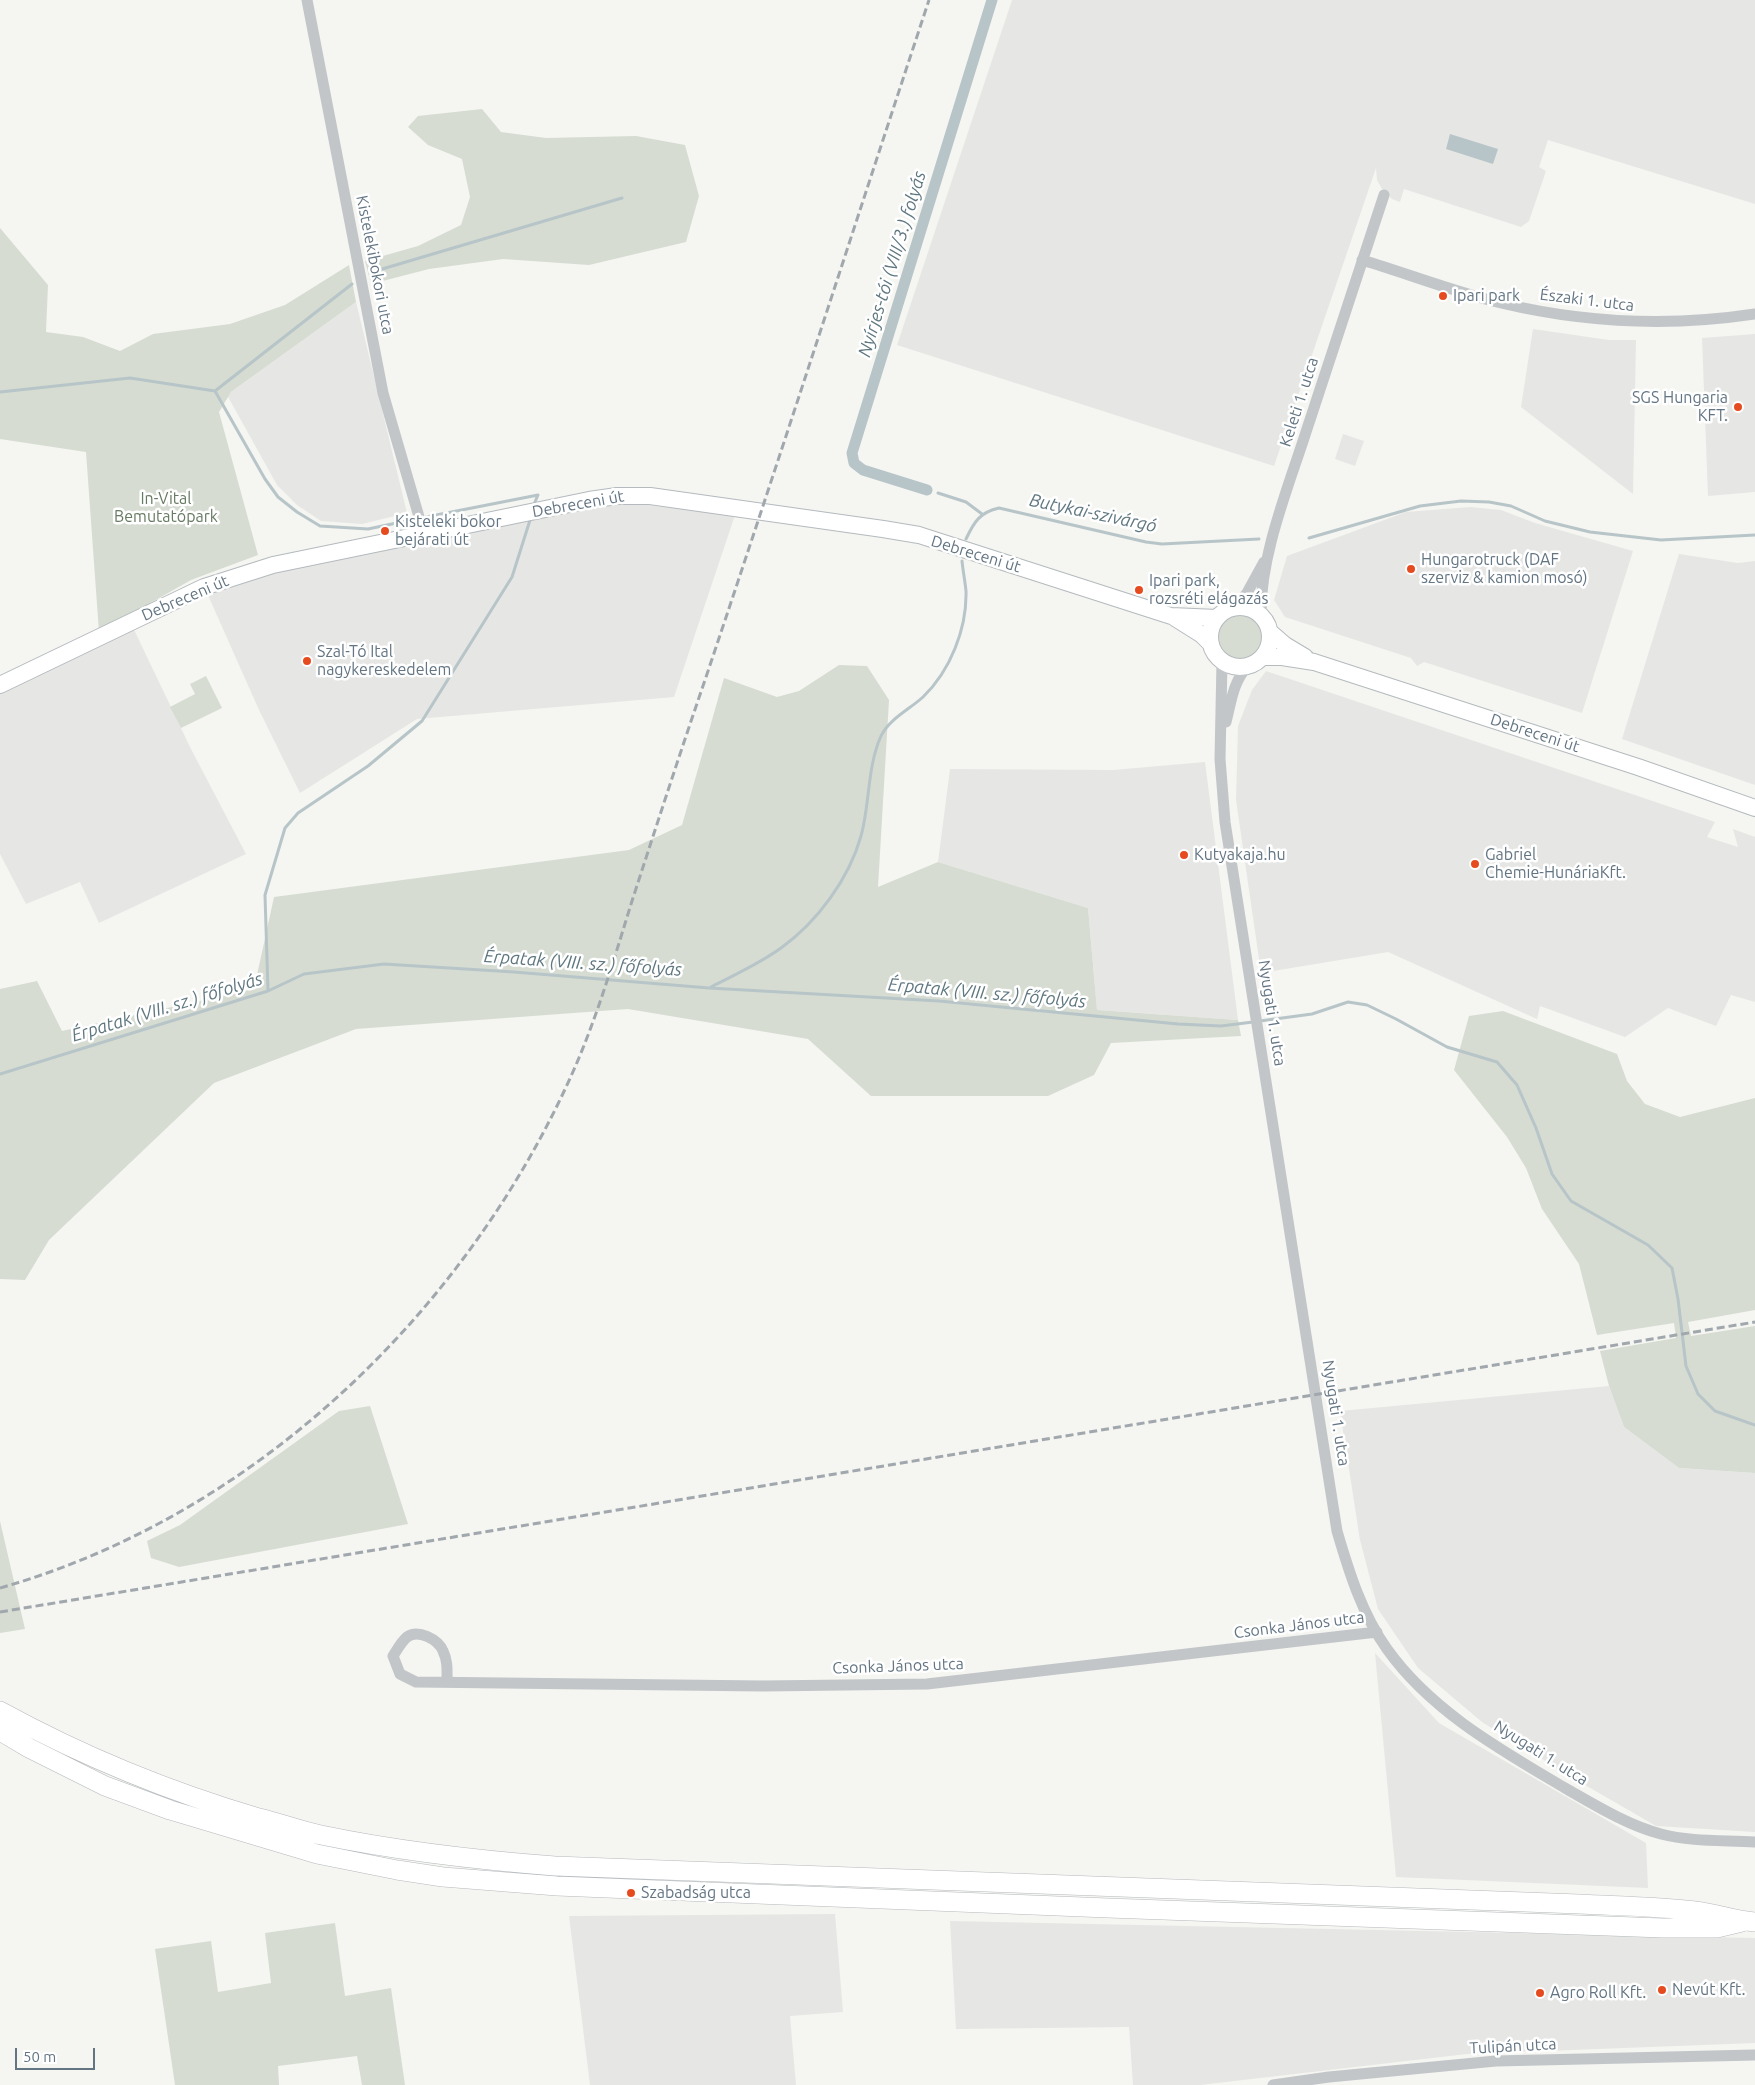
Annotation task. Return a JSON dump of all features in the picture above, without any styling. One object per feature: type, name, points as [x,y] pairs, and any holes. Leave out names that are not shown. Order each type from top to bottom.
[{"type":"main road","points":[[0,1711],[100,1761],[169,1790],[320,1835],[443,1855],[555,1866],[1580,1904],[1694,1911],[1718,1914],[1749,1922]]},
{"type":"main road","points":[[0,1731],[29,1748],[105,1786],[170,1810],[318,1854],[443,1877],[557,1886],[1663,1928],[1717,1928],[1749,1922]]},
{"type":"street","name":"Kistelekibokori utca","points":[[307,0],[383,393],[424,534]]},
{"type":"street","name":"Keleti 1. utca","points":[[1268,554],[1293,471],[1384,195]]},
{"type":"street","name":"Északi 1. utca","points":[[1362,260],[1500,303],[1594,320],[1676,322],[1717,320],[1755,314]]},
{"type":"street","name":"Debreceni út","points":[[0,685],[204,586],[273,565],[589,500],[617,496],[650,496],[883,529],[919,536],[1171,616]]},
{"type":"street","points":[[1236,607],[1247,593],[1268,554]]},
{"type":"street","points":[[1261,615],[1261,598],[1268,554]]},
{"type":"street","points":[[1236,607],[1254,610],[1261,615],[1267,623],[1270,632],[1269,648],[1264,657],[1247,667],[1238,668],[1222,662],[1213,651],[1211,644],[1211,630],[1217,618],[1229,609],[1236,607]]},
{"type":"street","points":[[1171,616],[1217,618]]},
{"type":"street","points":[[1171,616],[1195,630],[1211,644]]},
{"type":"street","points":[[1270,632],[1285,645],[1314,662]]},
{"type":"street","points":[[1264,657],[1282,657],[1314,662]]},
{"type":"street","name":"Nyugati 1. utca","points":[[1222,662],[1220,772],[1225,822],[1338,1531],[1356,1589],[1377,1632],[1402,1668],[1429,1696],[1505,1752],[1583,1798],[1641,1828],[1661,1834],[1696,1839],[1755,1842]]},
{"type":"street","name":"Debreceni út","points":[[1314,662],[1638,767],[1755,808]]},
{"type":"street","name":"Nyugati 1. utca","points":[[1221,748],[1236,684],[1240,675],[1247,667]]},
{"type":"street","name":"Csonka János utca","points":[[447,1682],[446,1660],[443,1648],[432,1638],[416,1634],[407,1637],[393,1656],[400,1674],[416,1682],[763,1686],[927,1684],[1377,1632]]},
{"type":"street","name":"Tulipán utca","points":[[1274,2085],[1329,2077],[1496,2061],[1755,2055]]},
{"type":"shaded area","points":[[1012,0],[1755,0],[1755,204],[1548,140],[1539,167],[1546,171],[1529,221],[1521,227],[1404,189],[1400,202],[1392,199],[1382,189],[1377,180],[1376,168],[1274,466],[897,345]]},
{"type":"shaded area","points":[[1450,134],[1498,149],[1493,164],[1446,149]]},
{"type":"shaded area","points":[[356,302],[407,513],[362,524],[321,521],[297,505],[277,485],[227,395]]},
{"type":"shaded area","points":[[1533,329],[1609,340],[1636,340],[1633,494],[1521,407]]},
{"type":"shaded area","points":[[1755,334],[1755,492],[1708,496],[1702,338]]},
{"type":"shaded area","points":[[1343,434],[1364,441],[1355,466],[1335,459]]},
{"type":"shaded area","points":[[630,503],[735,515],[674,697],[417,719],[300,793],[259,710],[207,593],[266,574],[575,508]]},
{"type":"shaded area","points":[[1470,507],[1501,510],[1535,523],[1633,551],[1582,713],[1424,662],[1417,666],[1411,658],[1285,617],[1274,600],[1287,556],[1406,512]]},
{"type":"shaded area","points":[[1679,554],[1738,563],[1755,561],[1755,785],[1622,739]]},
{"type":"shaded area","points":[[127,615],[191,749],[246,854],[99,923],[80,882],[26,904],[0,854],[0,677],[99,632]]},
{"type":"shaded area","points":[[1266,671],[1715,822],[1707,837],[1738,847],[1733,829],[1755,837],[1755,1002],[1731,995],[1716,1026],[1668,1008],[1625,1037],[1540,1006],[1537,1019],[1388,952],[1261,973],[1236,800],[1238,726],[1252,690]]},
{"type":"shaded area","points":[[1205,762],[1238,1020],[1097,1010],[1088,908],[938,862],[950,769],[1113,770]]},
{"type":"shaded area","points":[[1609,1386],[1624,1427],[1679,1468],[1755,1473],[1755,1832],[1656,1826],[1573,1778],[1482,1722],[1418,1668],[1378,1609],[1360,1540],[1340,1411]]},
{"type":"shaded area","points":[[1375,1653],[1439,1723],[1646,1843],[1648,1888],[1396,1877]]},
{"type":"shaded area","points":[[835,1914],[843,2012],[790,2016],[796,2085],[590,2085],[569,1916]]},
{"type":"shaded area","points":[[950,1921],[1755,1938],[1755,2043],[1467,2054],[1200,2085],[1133,2085],[1129,2027],[956,2029]]},
{"type":"green space","points":[[482,109],[501,132],[546,138],[636,136],[685,145],[699,196],[686,242],[589,265],[503,259],[429,269],[371,284],[365,261],[418,246],[461,225],[470,197],[462,159],[428,145],[408,127],[418,116]]},
{"type":"green space","name":"In-Vital Bemutatópark","points":[[0,228],[48,285],[46,332],[83,337],[120,351],[153,334],[230,324],[285,305],[349,265],[356,302],[231,392],[219,412],[258,555],[191,580],[99,632],[86,452],[0,439]]},
{"type":"green space","points":[[1241,614],[1250,616],[1258,621],[1263,629],[1265,638],[1263,647],[1258,655],[1250,660],[1241,662],[1232,660],[1224,655],[1219,647],[1217,638],[1219,629],[1224,621],[1232,616]]},
{"type":"green space","points":[[839,665],[867,666],[889,700],[878,887],[938,862],[1088,908],[1097,1010],[1238,1020],[1241,1036],[1111,1043],[1094,1075],[1048,1096],[871,1096],[808,1039],[628,1009],[356,1029],[214,1083],[49,1240],[25,1280],[0,1279],[0,989],[37,981],[62,1031],[254,989],[274,897],[629,850],[682,825],[724,678],[777,697],[799,691]]},
{"type":"green space","points":[[206,676],[222,708],[181,728],[170,707],[195,694],[190,684]]},
{"type":"green space","points":[[1503,1011],[1617,1054],[1627,1081],[1645,1104],[1680,1117],[1755,1098],[1755,1310],[1688,1322],[1691,1336],[1755,1326],[1755,1473],[1679,1468],[1624,1427],[1609,1386],[1600,1351],[1676,1338],[1674,1323],[1597,1335],[1579,1264],[1542,1209],[1526,1168],[1507,1137],[1454,1070],[1469,1016]]},
{"type":"green space","points":[[370,1406],[408,1524],[179,1567],[151,1558],[147,1541],[180,1525],[339,1411]]},
{"type":"green space","points":[[0,1521],[25,1629],[0,1633]]},
{"type":"green space","points":[[335,1923],[345,1996],[391,1988],[405,2085],[362,2085],[357,2056],[278,2066],[279,2085],[175,2085],[155,1949],[211,1941],[218,1992],[271,1983],[265,1933]]},
{"type":"waterway","name":"Nyírjes-tói (VIII/3.) folyás","points":[[927,490],[863,470],[854,463],[852,453],[992,0]]},
{"type":"waterway","points":[[372,272],[622,198]]},
{"type":"waterway","points":[[215,391],[352,284]]},
{"type":"waterway","points":[[0,392],[130,378],[215,391],[265,479],[278,497],[297,512],[320,526],[368,529],[411,520]]},
{"type":"waterway","name":"Nyírjes-tói (VIII/3.) folyás","points":[[938,493],[966,502],[982,514]]},
{"type":"waterway","points":[[426,517],[538,495],[535,502]]},
{"type":"waterway","name":"Butykai-szivárgó","points":[[1309,538],[1420,506],[1461,501],[1489,502],[1511,506],[1545,521],[1590,532],[1661,540],[1755,535]]},
{"type":"waterway","name":"Butykai-szivárgó","points":[[966,539],[982,515],[999,508],[1162,544],[1259,539]]},
{"type":"waterway","points":[[268,991],[265,895],[285,828],[298,813],[368,766],[422,721],[512,577],[531,517]]},
{"type":"waterway","name":"Butykai-szivárgó","points":[[711,987],[781,948],[807,926],[840,883],[856,852],[861,836],[873,760],[881,736],[894,719],[933,687],[949,662],[955,648],[964,620],[966,605],[962,561]]},
{"type":"waterway","name":"Érpatak (VIII. sz.) főfolyás","points":[[0,1074],[268,991],[304,974],[384,964],[514,972],[709,988],[939,1001],[1178,1024],[1221,1026],[1253,1022]]},
{"type":"waterway","name":"Érpatak (VIII. sz.) főfolyás","points":[[1260,1021],[1312,1014],[1348,1002],[1367,1005],[1447,1047],[1497,1062],[1517,1085],[1536,1128],[1552,1174],[1571,1201],[1648,1245],[1672,1268],[1678,1299],[1686,1366],[1698,1394],[1715,1411],[1755,1425]]},
{"type":"railway","points":[[0,1588],[93,1555],[181,1511],[264,1457],[341,1394],[411,1323],[473,1245],[527,1162],[572,1074],[597,1010],[929,0]]},
{"type":"railway","points":[[0,1612],[1755,1322]]},
{"type":"place","name":"Ipari park","points":[[1443,296]]},
{"type":"place","name":"SGS Hungaria KFT.","points":[[1738,407]]},
{"type":"place","name":"Kisteleki bokor bejárati út","points":[[385,531]]},
{"type":"place","name":"Hungarotruck (DAF szerviz & kamion mosó)","points":[[1411,569]]},
{"type":"place","name":"Ipari park, rozsréti elágazás","points":[[1139,590]]},
{"type":"place","name":"Szal-Tó Ital nagykereskedelem","points":[[307,661]]},
{"type":"place","name":"Kutyakaja.hu","points":[[1184,855]]},
{"type":"place","name":"Gabriel Chemie-HunáriaKft.","points":[[1475,864]]},
{"type":"place","name":"Szabadság utca","points":[[631,1893]]},
{"type":"place","name":"Nevút Kft.","points":[[1662,1990]]},
{"type":"place","name":"Agro Roll Kft.","points":[[1540,1993]]}]
